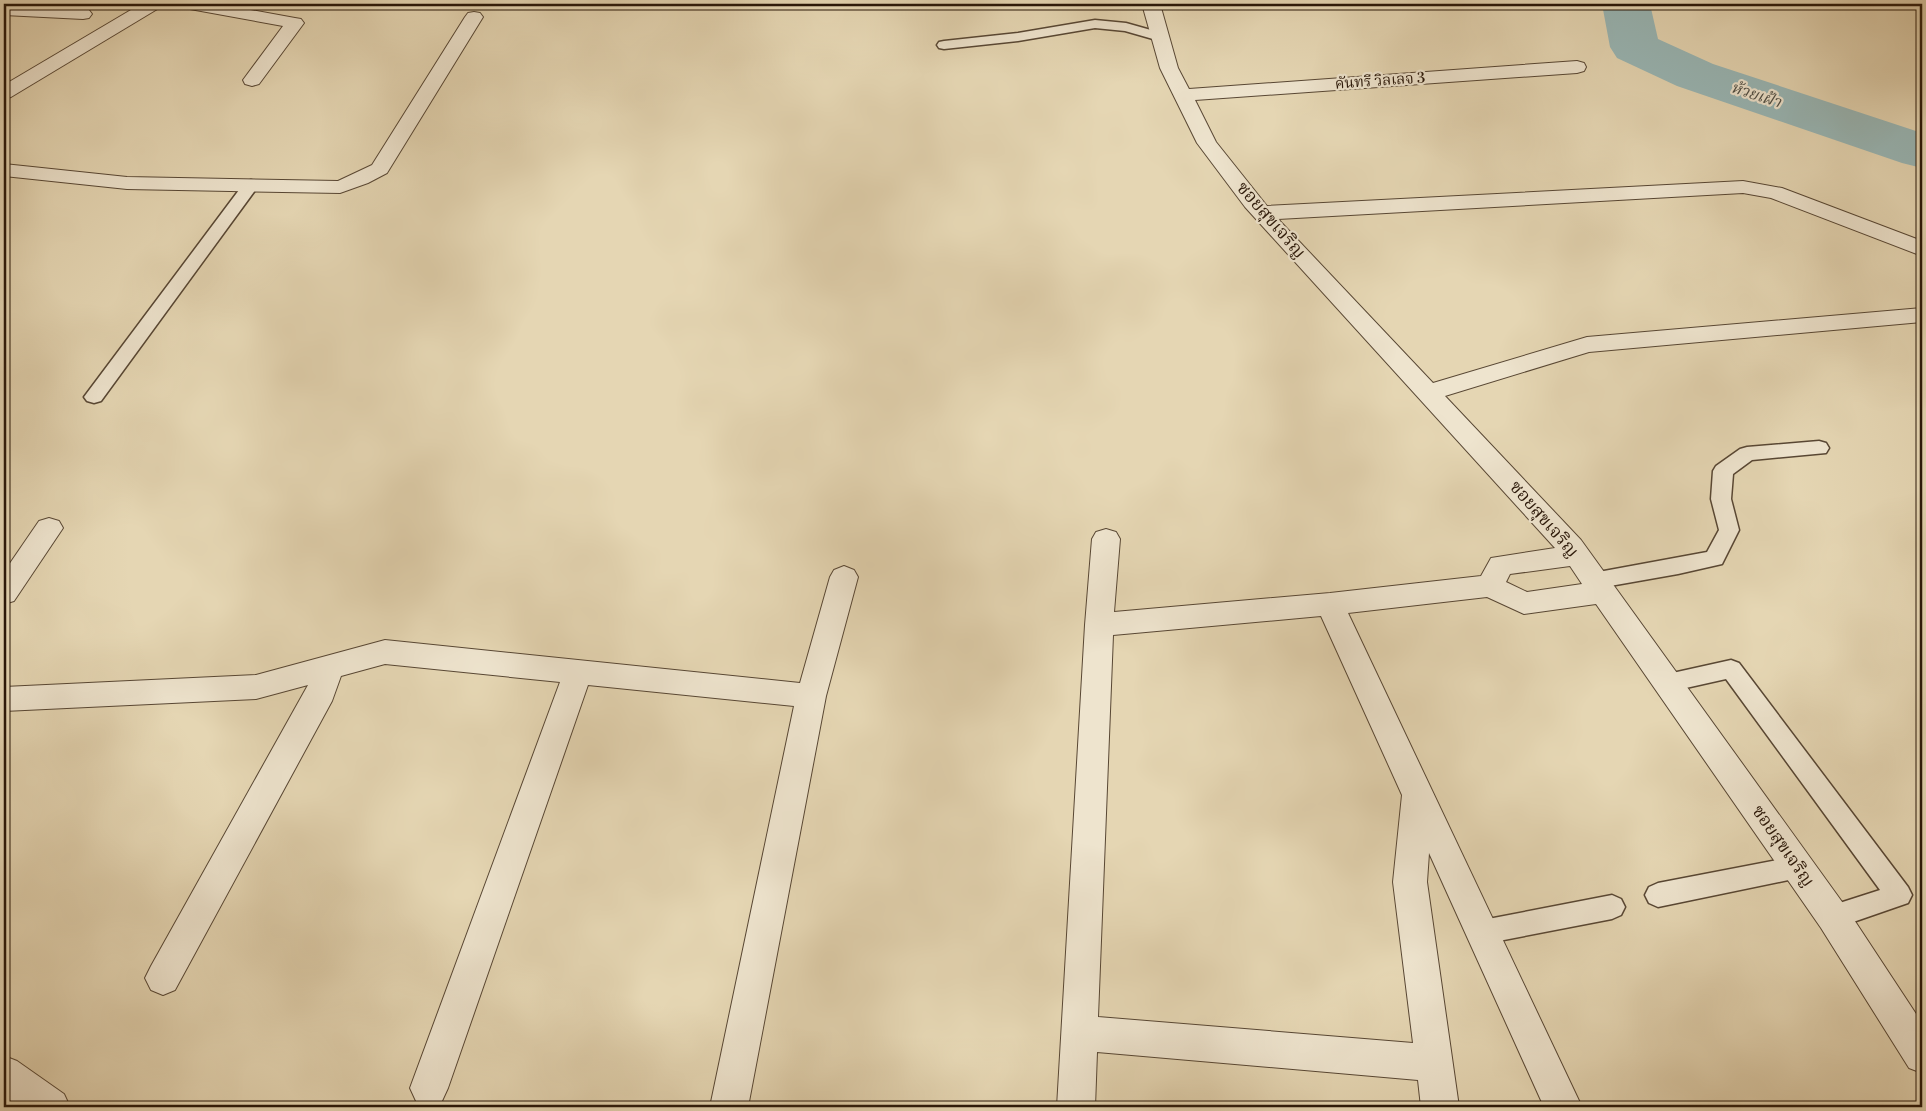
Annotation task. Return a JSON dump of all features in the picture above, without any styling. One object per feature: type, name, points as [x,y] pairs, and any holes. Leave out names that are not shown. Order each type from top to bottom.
[{"type":"street","points":[[4,93],[153,4]]},
{"type":"street","points":[[190,4],[295,23],[252,80]]},
{"type":"street","name":"ซอยสุขเจริญ","points":[[1150,4],[1169,68],[1207,143],[1262,212],[1571,547],[1833,917],[1922,1055]]},
{"type":"street","points":[[4,10],[83,14]]},
{"type":"street","points":[[4,170],[127,183],[340,187],[380,169],[474,17]]},
{"type":"street","name":"คันทรี วิลเลจ 3","points":[[1183,94],[1577,67]]},
{"type":"street","points":[[1262,212],[1742,187],[1775,192],[1922,249]]},
{"type":"street","points":[[1428,393],[1587,345],[1922,316]]},
{"type":"street","points":[[4,593],[49,528]]},
{"type":"street","points":[[1076,1107],[1099,625],[1106,539]]},
{"type":"street","points":[[1490,586],[1501,566],[1576,555]]},
{"type":"street","points":[[729,1107],[811,696],[844,577]]},
{"type":"street","points":[[1099,625],[1330,604],[1490,586],[1524,603],[1598,587]]},
{"type":"street","points":[[1330,604],[1563,1107]]},
{"type":"street","points":[[4,699],[256,687],[385,652],[811,696]]},
{"type":"street","points":[[163,978],[321,692],[329,667]]},
{"type":"street","points":[[429,1088],[578,672]]},
{"type":"street","points":[[1418,796],[1410,882],[1440,1107]]},
{"type":"street","points":[[1081,1033],[1435,1063]]},
{"type":"street","points":[[4,1074],[51,1107]]},
{"type":"lane","points":[[944,45],[1018,37],[1095,24],[1126,27],[1160,37]]},
{"type":"lane","points":[[94,398],[251,185]]},
{"type":"lane","points":[[1598,587],[1714,558],[1729,530],[1721,499],[1724,471],[1747,454],[1819,448]]},
{"type":"lane","points":[[1668,683],[1731,668],[1900,895],[1833,917]]},
{"type":"lane","points":[[1658,895],[1798,867]]},
{"type":"lane","points":[[1483,932],[1612,907]]},
{"type":"waterway","name":"ห้วยเฝ้า","points":[[1626,4],[1635,47],[1695,75],[1922,151]]}]
